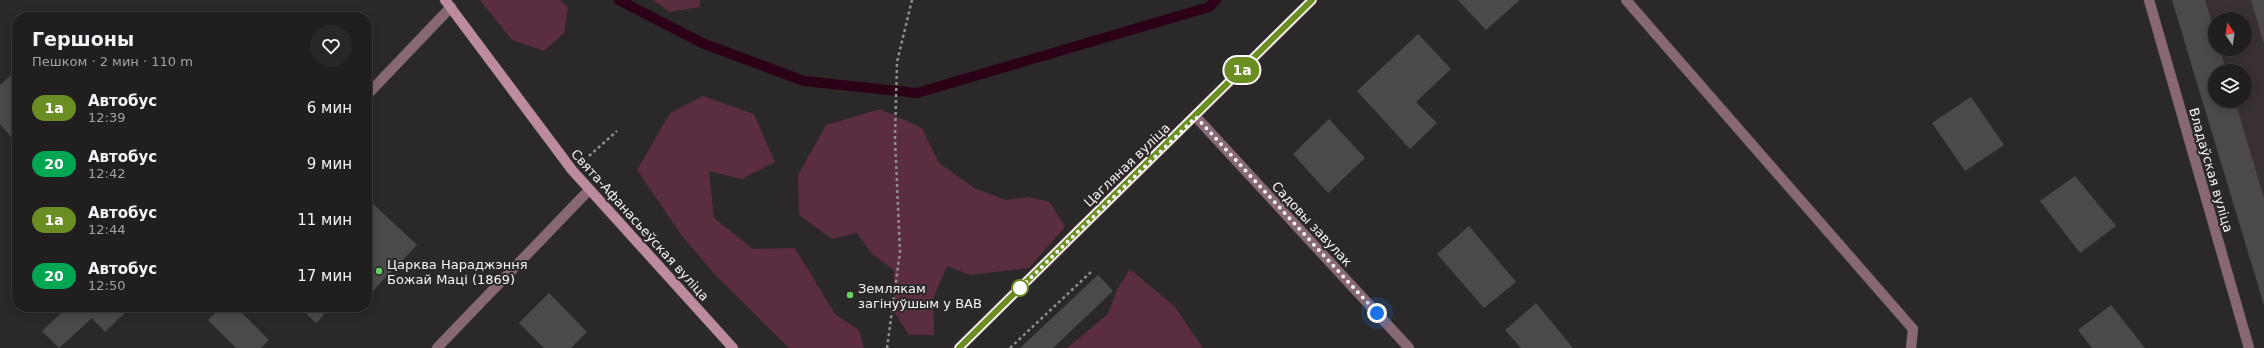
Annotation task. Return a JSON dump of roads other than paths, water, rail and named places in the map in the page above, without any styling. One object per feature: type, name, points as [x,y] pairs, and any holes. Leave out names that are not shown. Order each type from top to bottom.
[{"type":"street","name":"Цагляная вуліца","points":[[959,348],[1196,117],[1312,0]]},
{"type":"street","points":[[1626,0],[1913,329],[1912,348]]},
{"type":"street","name":"Владаўская вуліца","points":[[2149,0],[2249,348]]},
{"type":"street","points":[[372,89],[448,3]]},
{"type":"street","name":"Свята-Афанасьеўская вуліца","points":[[448,3],[572,170],[733,348]]},
{"type":"street","name":"Садовы завулак","points":[[1196,117],[1410,348]]},
{"type":"street","points":[[437,348],[589,190]]},
{"type":"waterway","points":[[619,0],[702,43],[804,81],[917,93],[1209,7],[1216,0]]},
{"type":"place","name":"Царква Нараджэння Божай Маці (1869)","points":[[379,271]]},
{"type":"place","name":"Землякам загінуўшым у ВАВ","points":[[850,295]]}]
